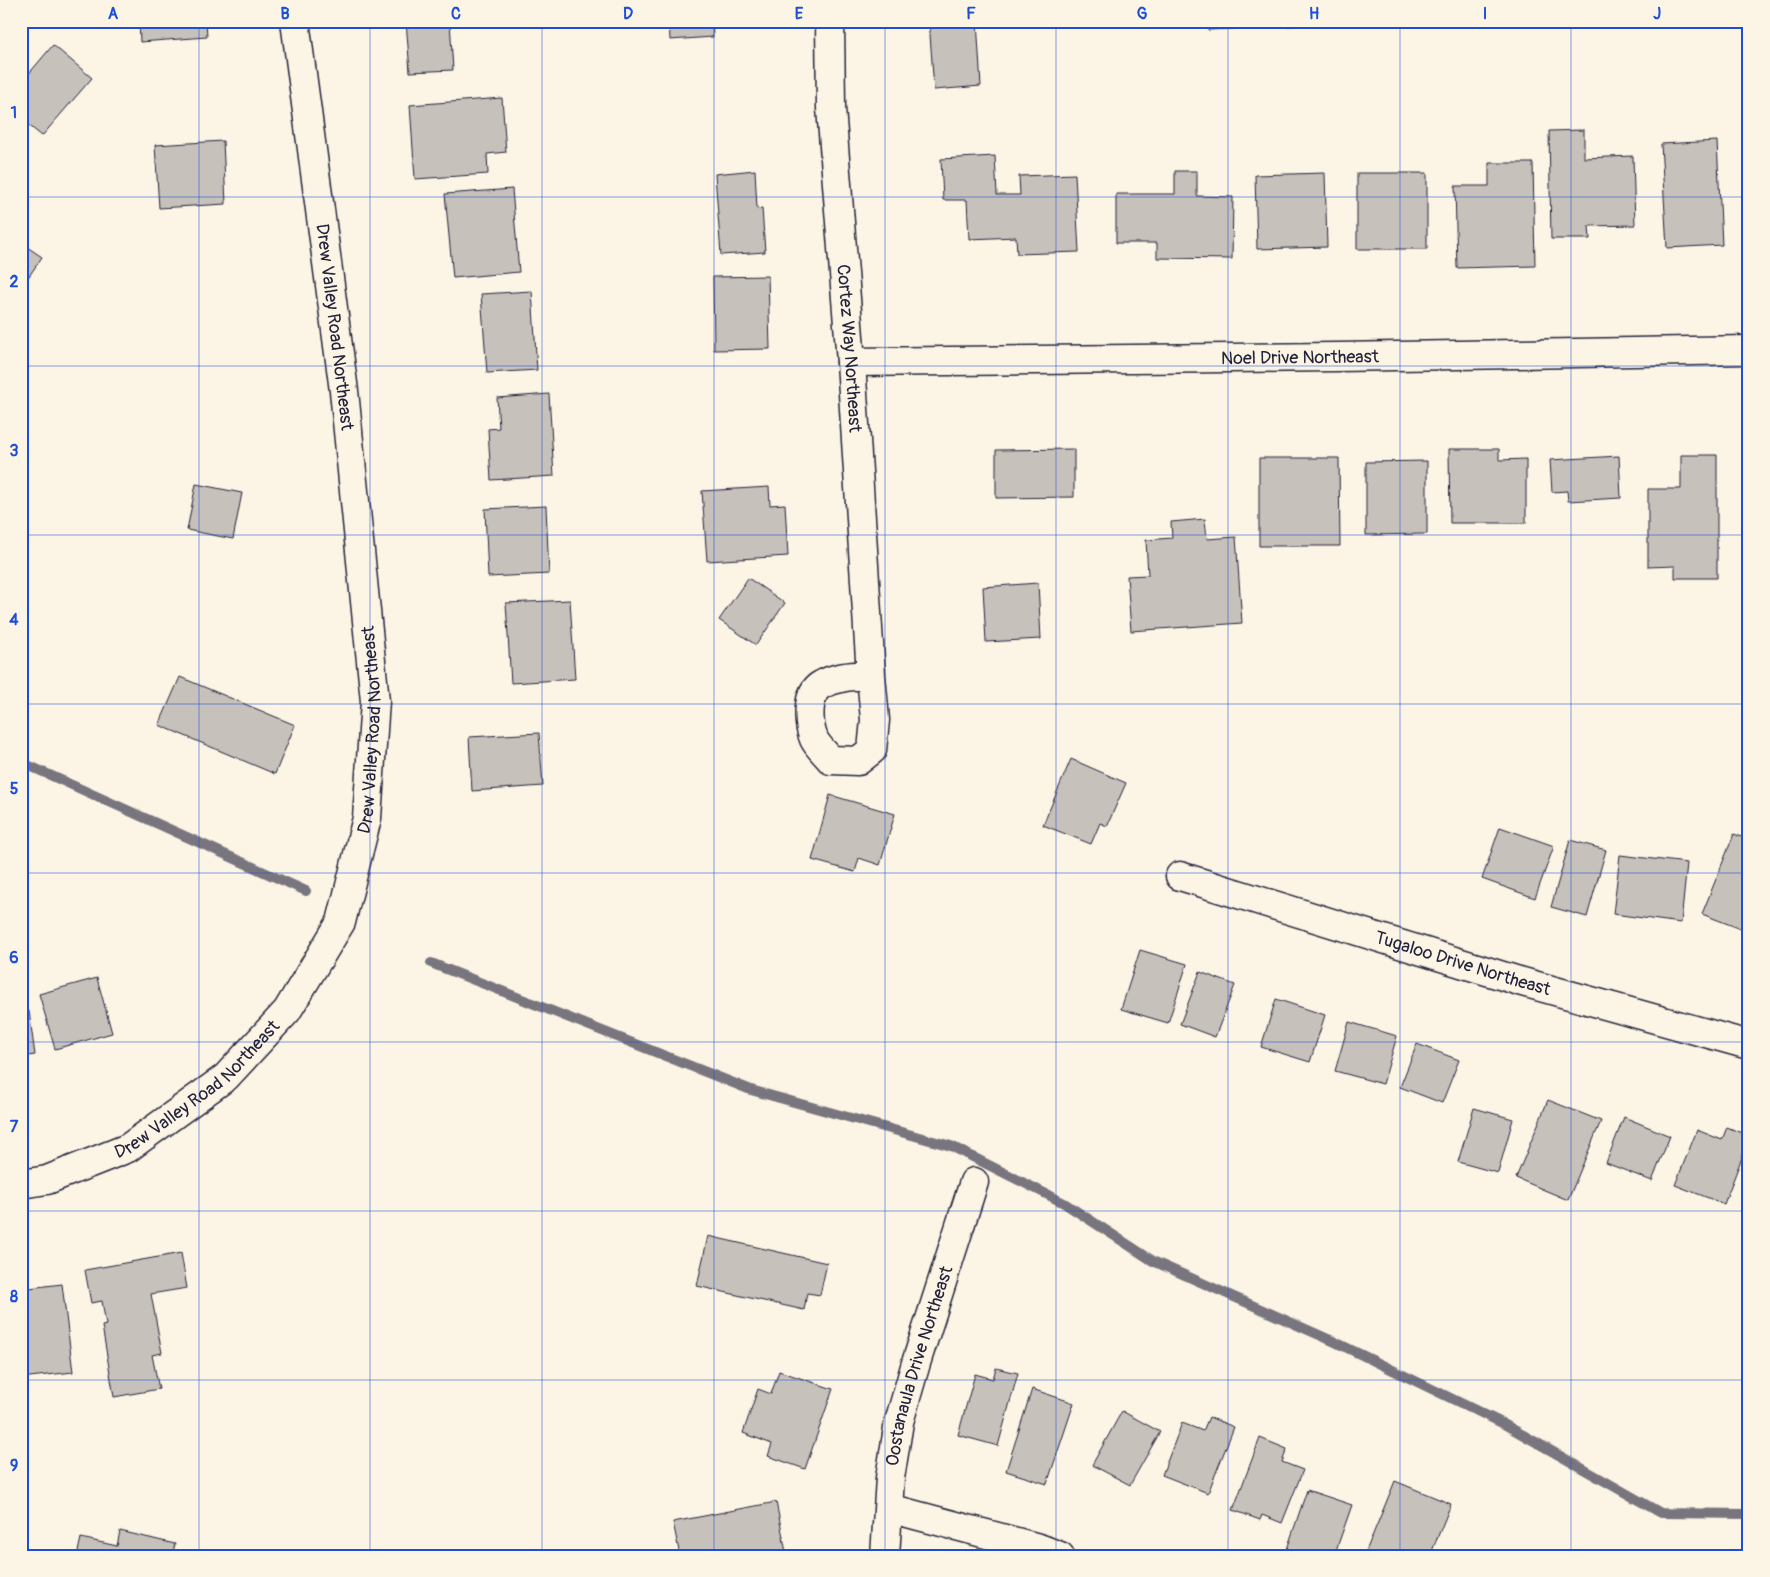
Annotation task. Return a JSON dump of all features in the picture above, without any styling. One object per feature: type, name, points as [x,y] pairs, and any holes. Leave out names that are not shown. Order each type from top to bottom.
[{"type":"street","name":"Drew Valley Road Northeast","points":[[21,1184],[47,1180],[128,1148],[226,1077],[287,1011],[341,922],[368,818],[375,701],[344,391],[295,21]]},
{"type":"street","name":"Cortez Way Northeast","points":[[830,21],[831,108],[851,362],[870,675]]},
{"type":"street","name":"Noel Drive Northeast","points":[[851,362],[1356,357],[1749,350]]},
{"type":"street","name":"Tugaloo Drive Northeast","points":[[1180,876],[1519,981],[1749,1045]]},
{"type":"street","name":"Oostanaula Drive Northeast","points":[[885,1556],[890,1478],[899,1422],[974,1182]]},
{"type":"street","points":[[889,1508],[1038,1548],[1060,1556]]},
{"type":"building","points":[[139,21],[206,21],[207,37],[140,42]]},
{"type":"building","points":[[406,21],[450,21],[453,70],[410,72]]},
{"type":"building","points":[[669,21],[712,21],[713,37],[670,40]]},
{"type":"building","points":[[929,21],[977,21],[981,86],[934,90]]},
{"type":"building","points":[[1147,21],[1181,21],[1180,27]]},
{"type":"building","points":[[1208,21],[1305,21],[1305,25],[1208,30]]},
{"type":"building","points":[[1690,21],[1747,21],[1747,24],[1690,25]]},
{"type":"building","points":[[53,45],[92,78],[42,136],[21,119],[21,83]]},
{"type":"building","points":[[502,98],[506,152],[487,154],[488,174],[415,179],[410,105]]},
{"type":"building","points":[[1584,130],[1584,158],[1633,156],[1635,225],[1589,226],[1590,239],[1551,239],[1549,131]]},
{"type":"building","points":[[223,141],[226,204],[159,208],[155,145]]},
{"type":"building","points":[[1717,141],[1722,245],[1667,248],[1661,144]]},
{"type":"building","points":[[995,156],[997,195],[1020,195],[1019,176],[1075,174],[1079,252],[1017,254],[1016,237],[969,239],[967,200],[943,200],[941,159]]},
{"type":"building","points":[[1489,163],[1533,163],[1535,266],[1457,268],[1455,186],[1489,186]]},
{"type":"building","points":[[755,170],[757,209],[762,208],[765,252],[721,255],[715,174]]},
{"type":"building","points":[[1175,171],[1197,171],[1197,196],[1233,197],[1232,259],[1157,258],[1157,243],[1116,243],[1116,194],[1175,194]]},
{"type":"building","points":[[1325,173],[1327,247],[1257,249],[1255,175]]},
{"type":"building","points":[[1357,173],[1427,173],[1427,249],[1357,249]]},
{"type":"building","points":[[512,189],[519,272],[453,278],[445,194]]},
{"type":"building","points":[[21,243],[42,257],[21,288]]},
{"type":"building","points":[[768,276],[770,349],[714,350],[713,277]]},
{"type":"building","points":[[532,291],[537,370],[487,373],[481,294]]},
{"type":"building","points":[[549,394],[554,476],[491,480],[488,429],[499,428],[497,398]]},
{"type":"building","points":[[1074,449],[1074,497],[996,498],[996,450]]},
{"type":"building","points":[[1449,449],[1499,449],[1499,460],[1526,459],[1526,523],[1450,523]]},
{"type":"building","points":[[1681,455],[1717,455],[1717,578],[1675,578],[1675,566],[1648,567],[1648,489],[1681,489]]},
{"type":"building","points":[[1619,456],[1621,498],[1568,501],[1567,491],[1552,492],[1550,460]]},
{"type":"building","points":[[1259,458],[1339,458],[1340,546],[1259,546]]},
{"type":"building","points":[[1427,461],[1427,534],[1366,535],[1366,462]]},
{"type":"building","points":[[196,484],[242,493],[233,539],[187,530]]},
{"type":"building","points":[[769,487],[770,505],[785,504],[788,556],[707,561],[702,491]]},
{"type":"building","points":[[546,506],[549,574],[488,577],[485,509]]},
{"type":"building","points":[[1205,519],[1207,539],[1236,537],[1242,623],[1131,631],[1127,576],[1148,575],[1146,540],[1172,538],[1171,522]]},
{"type":"building","points":[[748,578],[785,603],[756,645],[719,620]]},
{"type":"building","points":[[1038,583],[1041,639],[986,642],[983,587]]},
{"type":"building","points":[[570,600],[575,679],[511,683],[506,603]]},
{"type":"building","points":[[180,677],[295,725],[275,774],[159,725]]},
{"type":"building","points":[[539,733],[543,786],[472,791],[469,737]]},
{"type":"building","points":[[1071,759],[1126,783],[1107,826],[1100,823],[1091,844],[1043,825]]},
{"type":"building","points":[[830,795],[895,814],[880,865],[859,858],[855,872],[812,860]]},
{"type":"building","points":[[1500,827],[1554,846],[1535,898],[1482,879]]},
{"type":"building","points":[[1734,834],[1749,840],[1749,932],[1702,914]]},
{"type":"building","points":[[1570,840],[1606,850],[1587,917],[1551,907]]},
{"type":"building","points":[[1620,855],[1687,863],[1681,923],[1613,914]]},
{"type":"building","points":[[1140,950],[1187,964],[1168,1023],[1121,1009]]},
{"type":"building","points":[[1200,972],[1235,985],[1215,1037],[1180,1024]]},
{"type":"building","points":[[97,978],[112,1033],[55,1049],[39,994]]},
{"type":"building","points":[[1276,999],[1325,1015],[1310,1062],[1261,1047]]},
{"type":"building","points":[[29,1011],[35,1055],[21,1057],[21,1012]]},
{"type":"building","points":[[1349,1022],[1397,1036],[1383,1084],[1335,1071]]},
{"type":"building","points":[[1417,1044],[1459,1060],[1442,1103],[1400,1087]]},
{"type":"building","points":[[1548,1100],[1601,1121],[1568,1200],[1516,1178]]},
{"type":"building","points":[[1474,1108],[1513,1119],[1498,1173],[1458,1162]]},
{"type":"building","points":[[1624,1117],[1670,1136],[1652,1181],[1606,1163]]},
{"type":"building","points":[[1727,1127],[1749,1136],[1749,1139],[1724,1204],[1675,1185],[1697,1130],[1722,1140]]},
{"type":"building","points":[[1749,1203],[1749,1217],[1744,1215]]},
{"type":"building","points":[[708,1236],[827,1263],[820,1295],[807,1293],[804,1310],[697,1286]]},
{"type":"building","points":[[181,1253],[187,1288],[151,1294],[162,1353],[152,1355],[159,1389],[114,1397],[102,1326],[106,1325],[102,1301],[91,1303],[85,1270]]},
{"type":"building","points":[[62,1284],[73,1372],[21,1378],[21,1289]]},
{"type":"building","points":[[996,1368],[1018,1373],[998,1446],[958,1435],[975,1374],[993,1379]]},
{"type":"building","points":[[779,1371],[833,1389],[805,1469],[768,1456],[772,1444],[743,1433],[758,1389],[771,1394]]},
{"type":"building","points":[[1032,1389],[1074,1403],[1047,1484],[1006,1471]]},
{"type":"building","points":[[1122,1411],[1160,1432],[1130,1485],[1092,1465]]},
{"type":"building","points":[[1209,1417],[1234,1427],[1208,1493],[1162,1475],[1182,1423],[1203,1431]]},
{"type":"building","points":[[1260,1438],[1287,1449],[1282,1462],[1303,1470],[1282,1523],[1262,1515],[1260,1520],[1233,1510]]},
{"type":"building","points":[[1395,1481],[1451,1504],[1430,1556],[1364,1556]]},
{"type":"building","points":[[1307,1490],[1352,1505],[1334,1556],[1285,1555]]},
{"type":"building","points":[[776,1502],[786,1552],[764,1556],[680,1556],[673,1522]]},
{"type":"building","points":[[120,1531],[175,1544],[172,1556],[77,1556],[81,1538],[117,1546]]},
{"type":"waterway","points":[[21,762],[306,891]]},
{"type":"waterway","points":[[431,963],[751,1090],[951,1146],[1064,1203],[1153,1261],[1335,1342],[1502,1423],[1661,1513],[1749,1514]]}]
